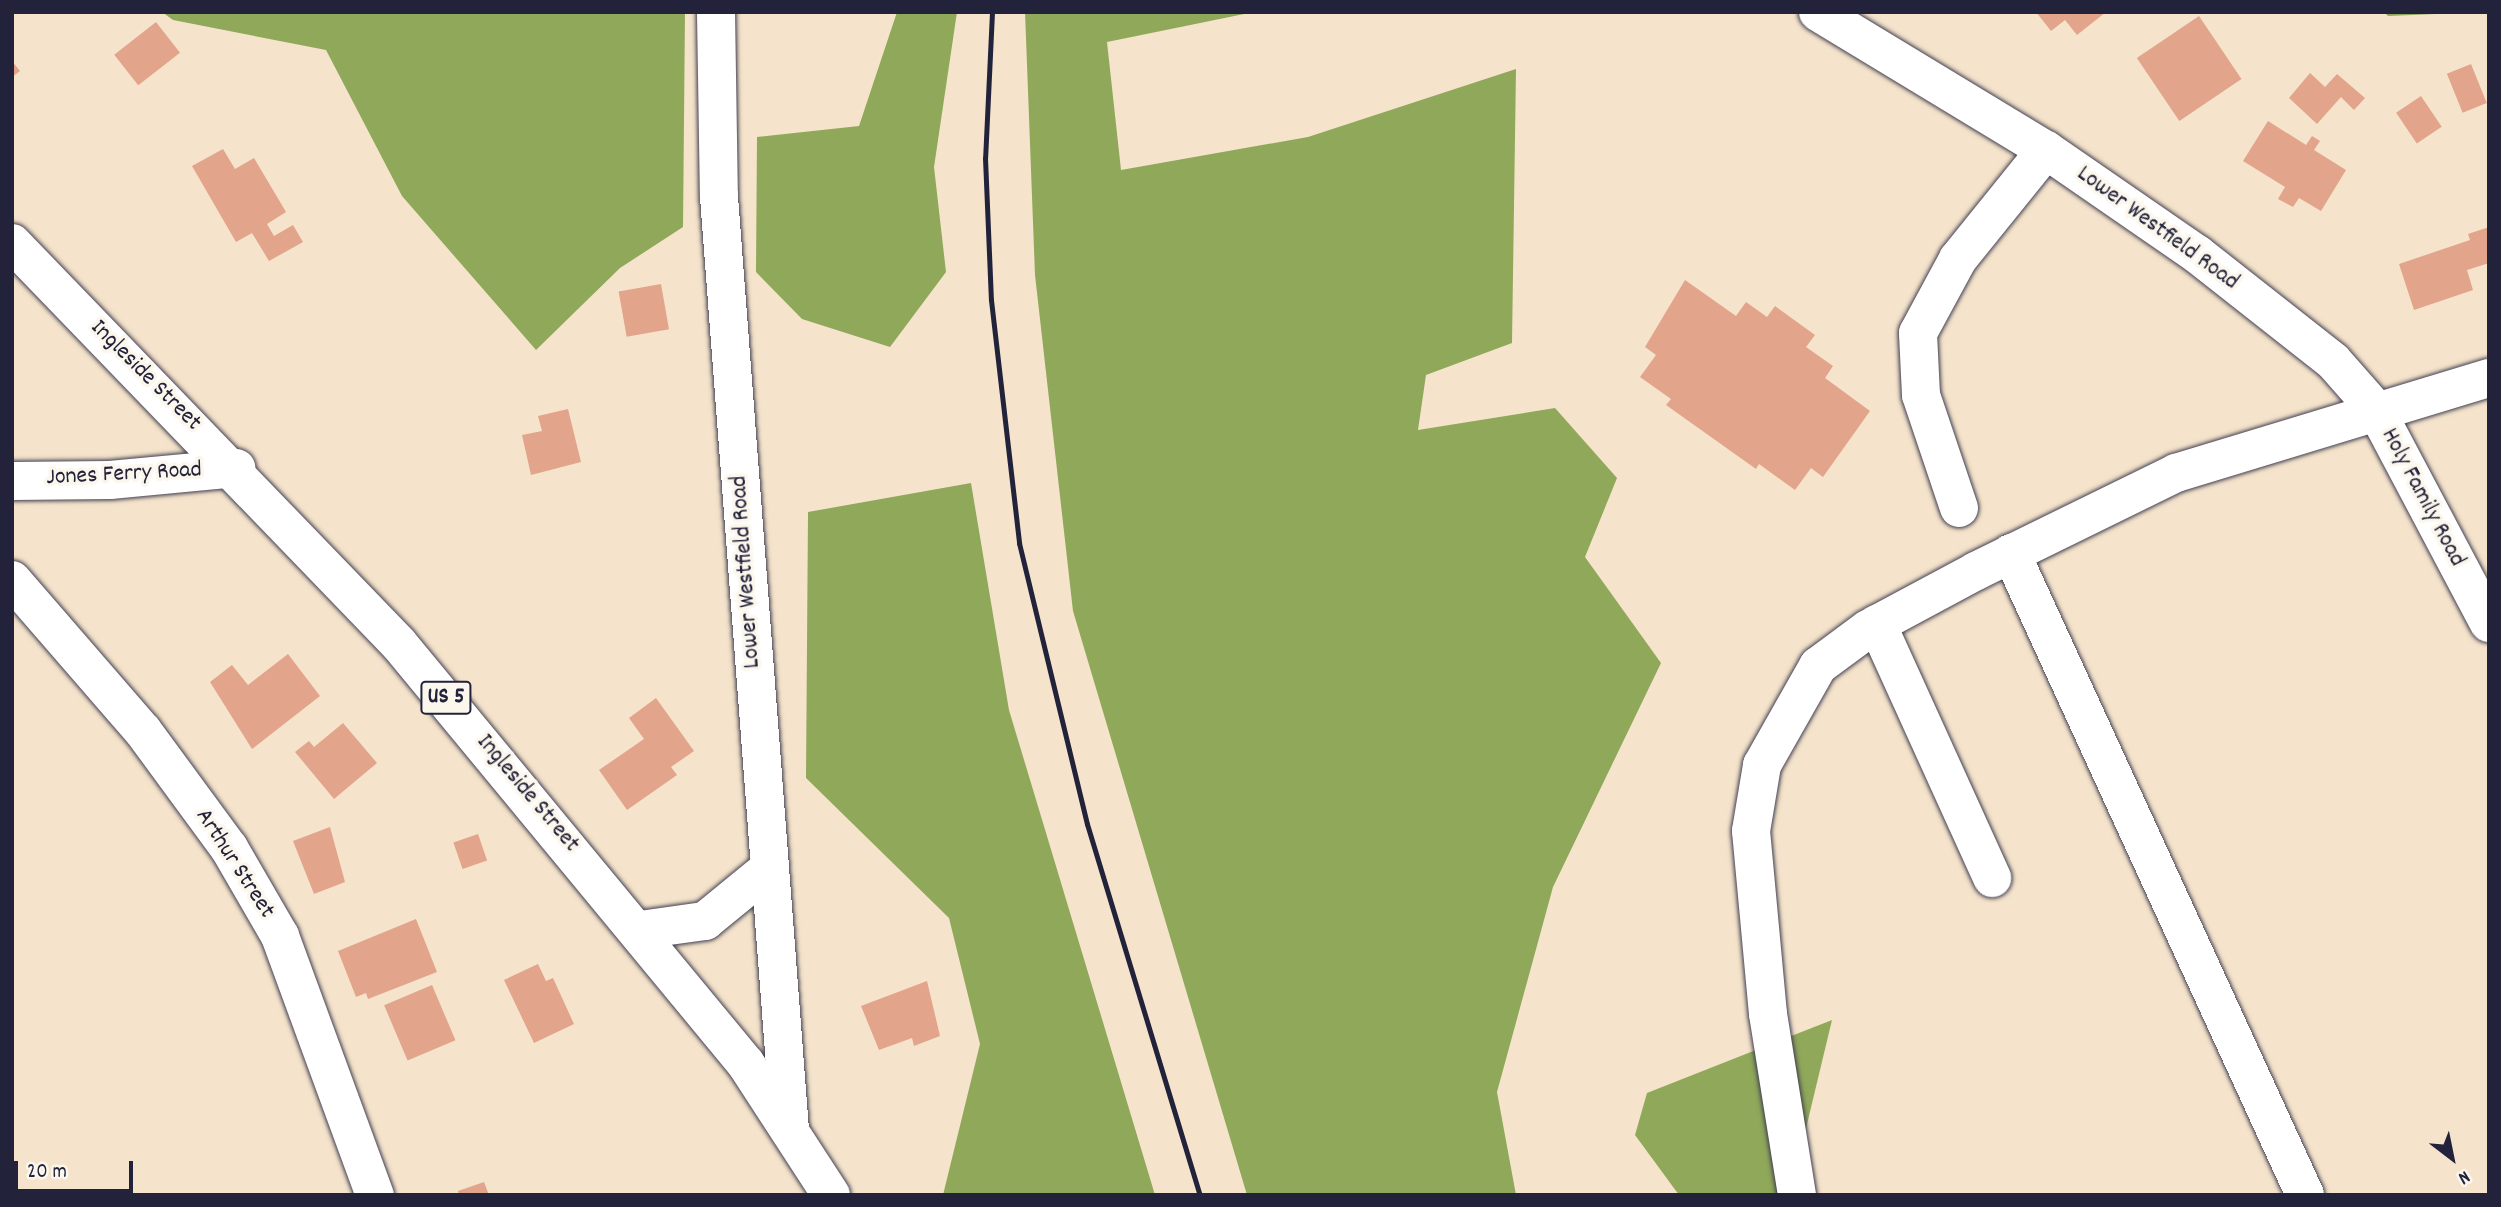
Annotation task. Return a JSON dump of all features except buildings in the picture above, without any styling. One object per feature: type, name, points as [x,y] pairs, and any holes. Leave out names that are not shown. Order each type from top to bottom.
[{"type":"street","name":"Lower Westfield Road","points":[[716,12],[719,197],[766,871],[790,1130]]},
{"type":"street","name":"Lower Westfield Road","points":[[1818,12],[2046,150],[2208,262],[2333,361],[2376,410]]},
{"type":"street","points":[[1959,508],[1921,395],[1918,333],[1958,259],[2046,150]]},
{"type":"street","name":"Ingleside Street","points":[[12,243],[236,468],[399,644],[640,930],[790,1130],[831,1195]]},
{"type":"street","points":[[1797,1195],[1768,1014],[1751,831],[1762,765],[1790,708],[1818,666],[1877,624],[2011,553],[2176,473],[2489,377]]},
{"type":"street","name":"Holy Family Road","points":[[2376,410],[2489,623]]},
{"type":"street","name":"Jones Ferry Road","points":[[12,481],[110,480],[236,468]]},
{"type":"street","points":[[2011,553],[2305,1195]]},
{"type":"street","name":"Arthur Street","points":[[12,580],[143,731],[229,848],[280,936],[375,1195]]},
{"type":"street","points":[[1877,624],[1992,877]]},
{"type":"street","points":[[640,930],[705,921],[766,871]]},
{"type":"green space","points":[[162,12],[685,12],[683,227],[620,268],[536,350],[402,196],[326,50],[173,20]]},
{"type":"green space","points":[[897,12],[957,12],[934,167],[946,272],[890,347],[802,319],[756,272],[757,137],[859,126]]},
{"type":"green space","points":[[1025,12],[1254,12],[1107,42],[1121,170],[1308,137],[1516,69],[1512,343],[1426,375],[1418,430],[1555,408],[1617,478],[1585,557],[1661,663],[1553,887],[1497,1092],[1516,1195],[1247,1195],[1073,611],[1035,275]]},
{"type":"green space","points":[[2384,12],[2484,12],[2388,16]]},
{"type":"green space","points":[[971,483],[1009,710],[1155,1195],[943,1195],[980,1044],[949,918],[806,778],[808,512]]},
{"type":"green space","points":[[1832,1020],[1790,1195],[1679,1195],[1635,1135],[1647,1093]]},
{"type":"railway","points":[[992,12],[985,158],[991,300],[1019,543],[1087,824],[1200,1195]]}]
